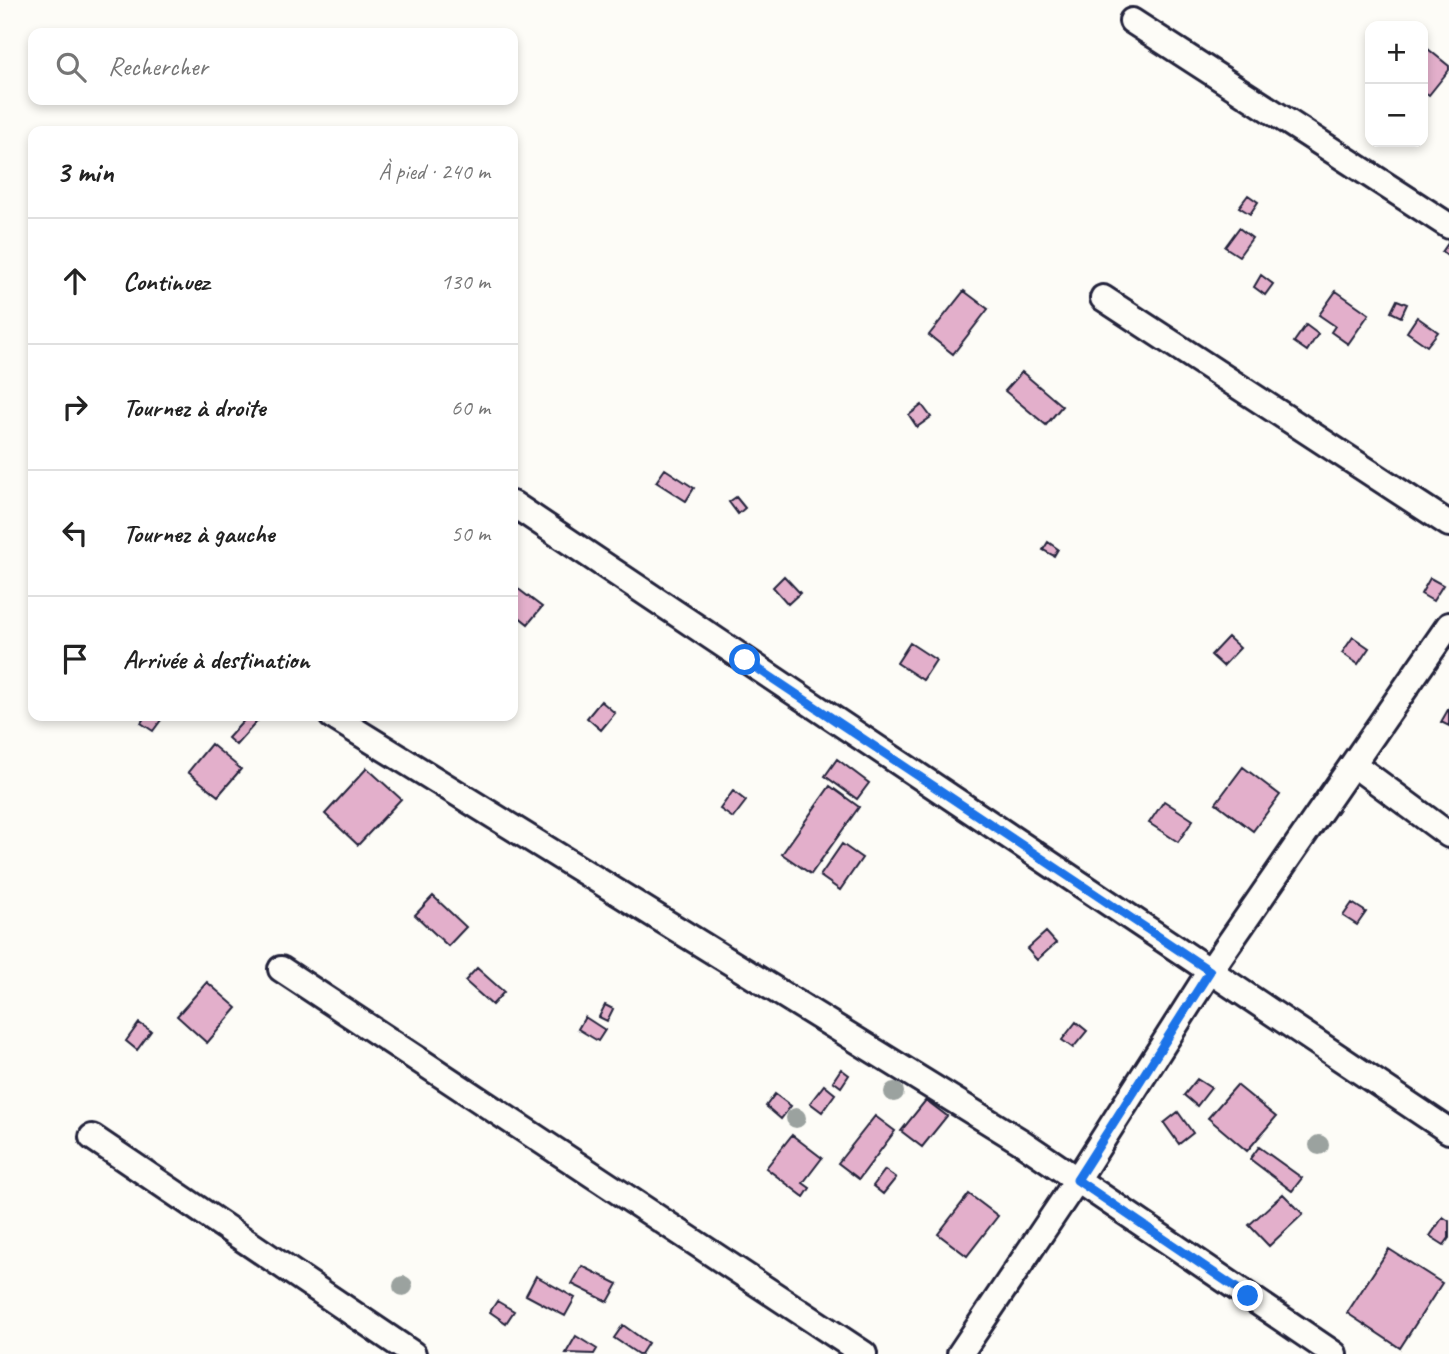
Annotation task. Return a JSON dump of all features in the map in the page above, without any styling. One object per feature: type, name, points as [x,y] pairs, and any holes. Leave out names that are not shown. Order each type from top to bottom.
[{"type":"street","points":[[1132,21],[1449,226]]},
{"type":"street","points":[[1103,298],[1449,524]]},
{"type":"street","points":[[518,507],[1449,1131]]},
{"type":"street","points":[[960,1354],[1077,1180],[1210,971],[1449,625]]},
{"type":"street","points":[[340,721],[1020,1141],[1334,1354]]},
{"type":"street","points":[[1353,764],[1449,835]]},
{"type":"street","points":[[281,968],[864,1354]]},
{"type":"street","points":[[92,1137],[413,1354]]},
{"type":"building","points":[[1428,49],[1449,66],[1449,70],[1429,95]]},
{"type":"building","points":[[1248,195],[1258,202],[1250,214],[1239,207]]},
{"type":"building","points":[[1239,228],[1252,238],[1239,256],[1225,247]]},
{"type":"building","points":[[1449,242],[1449,257],[1442,252]]},
{"type":"building","points":[[1261,275],[1273,284],[1265,295],[1254,287]]},
{"type":"building","points":[[964,291],[988,309],[953,354],[929,335]]},
{"type":"building","points":[[1336,291],[1369,314],[1348,344],[1331,332],[1335,326],[1319,315]]},
{"type":"building","points":[[1397,300],[1407,304],[1401,317],[1391,312]]},
{"type":"building","points":[[1417,317],[1438,332],[1427,346],[1407,332]]},
{"type":"building","points":[[1306,325],[1318,334],[1307,351],[1294,342]]},
{"type":"building","points":[[1022,372],[1062,406],[1046,425],[1005,391]]},
{"type":"building","points":[[922,405],[931,417],[917,427],[909,415]]},
{"type":"building","points":[[665,469],[694,488],[686,501],[656,482]]},
{"type":"building","points":[[736,497],[745,508],[738,514],[729,502]]},
{"type":"building","points":[[1048,542],[1058,549],[1054,556],[1043,550]]},
{"type":"building","points":[[784,576],[800,593],[788,604],[773,587]]},
{"type":"building","points":[[1430,578],[1443,585],[1433,601],[1421,594]]},
{"type":"building","points":[[518,589],[542,607],[528,624],[518,616]]},
{"type":"building","points":[[1228,637],[1240,648],[1223,666],[1211,655]]},
{"type":"building","points":[[1353,637],[1369,648],[1358,664],[1342,653]]},
{"type":"building","points":[[910,643],[936,660],[923,680],[897,663]]},
{"type":"building","points":[[601,701],[615,713],[601,730],[587,718]]},
{"type":"building","points":[[1449,708],[1449,726],[1441,722]]},
{"type":"building","points":[[142,721],[160,721],[153,731],[141,723]]},
{"type":"building","points":[[243,721],[258,721],[236,745],[228,738]]},
{"type":"building","points":[[211,744],[241,769],[218,796],[188,772]]},
{"type":"building","points":[[837,759],[869,783],[857,799],[825,776]]},
{"type":"building","points":[[1243,767],[1280,795],[1253,831],[1216,803]]},
{"type":"building","points":[[367,768],[401,799],[358,845],[325,814]]},
{"type":"building","points":[[830,786],[859,807],[811,874],[782,854]]},
{"type":"building","points":[[733,791],[746,801],[733,818],[720,809]]},
{"type":"building","points":[[1164,801],[1193,820],[1178,842],[1149,823]]},
{"type":"building","points":[[842,844],[862,858],[840,890],[820,876]]},
{"type":"building","points":[[433,896],[466,927],[448,946],[415,915]]},
{"type":"building","points":[[1352,903],[1366,912],[1357,925],[1343,916]]},
{"type":"building","points":[[1046,932],[1056,943],[1037,960],[1027,949]]},
{"type":"building","points":[[477,968],[504,992],[492,1005],[465,981]]},
{"type":"building","points":[[207,982],[237,1008],[207,1043],[177,1016]]},
{"type":"building","points":[[605,1005],[613,1009],[607,1021],[599,1017]]},
{"type":"building","points":[[585,1017],[605,1030],[598,1041],[578,1029]]},
{"type":"building","points":[[1076,1022],[1087,1031],[1073,1048],[1062,1040]]},
{"type":"building","points":[[139,1023],[151,1031],[137,1050],[126,1041]]},
{"type":"building","points":[[841,1069],[849,1075],[841,1087],[833,1081]]},
{"type":"building","points":[[1197,1079],[1211,1088],[1197,1106],[1184,1095]]},
{"type":"building","points":[[824,1085],[835,1094],[822,1112],[810,1103]]},
{"type":"building","points":[[1237,1085],[1276,1117],[1247,1151],[1208,1118]]},
{"type":"building","points":[[775,1094],[791,1106],[781,1119],[766,1106]]},
{"type":"building","points":[[926,1100],[947,1116],[922,1147],[901,1131]]},
{"type":"building","points":[[1178,1112],[1193,1133],[1179,1144],[1164,1123]]},
{"type":"building","points":[[875,1116],[895,1131],[859,1179],[838,1163]]},
{"type":"building","points":[[792,1135],[822,1158],[803,1183],[810,1188],[804,1197],[766,1168]]},
{"type":"building","points":[[1259,1147],[1302,1178],[1292,1191],[1250,1159]]},
{"type":"building","points":[[885,1170],[896,1178],[883,1194],[873,1186]]},
{"type":"building","points":[[969,1194],[998,1216],[967,1256],[938,1234]]},
{"type":"building","points":[[1283,1194],[1303,1214],[1269,1246],[1249,1225]]},
{"type":"building","points":[[1443,1217],[1449,1221],[1449,1238],[1444,1245],[1430,1236]]},
{"type":"building","points":[[1389,1249],[1442,1283],[1400,1348],[1347,1313]]},
{"type":"building","points":[[582,1266],[618,1284],[608,1302],[572,1284]]},
{"type":"building","points":[[536,1276],[575,1298],[565,1316],[526,1295]]},
{"type":"building","points":[[497,1301],[514,1311],[506,1323],[490,1312]]},
{"type":"building","points":[[623,1325],[648,1343],[641,1354],[614,1338]]},
{"type":"building","points":[[576,1336],[597,1349],[594,1354],[566,1353]]},
{"type":"route","points":[[745,660],[1210,971],[1077,1180],[1248,1296]]}]
